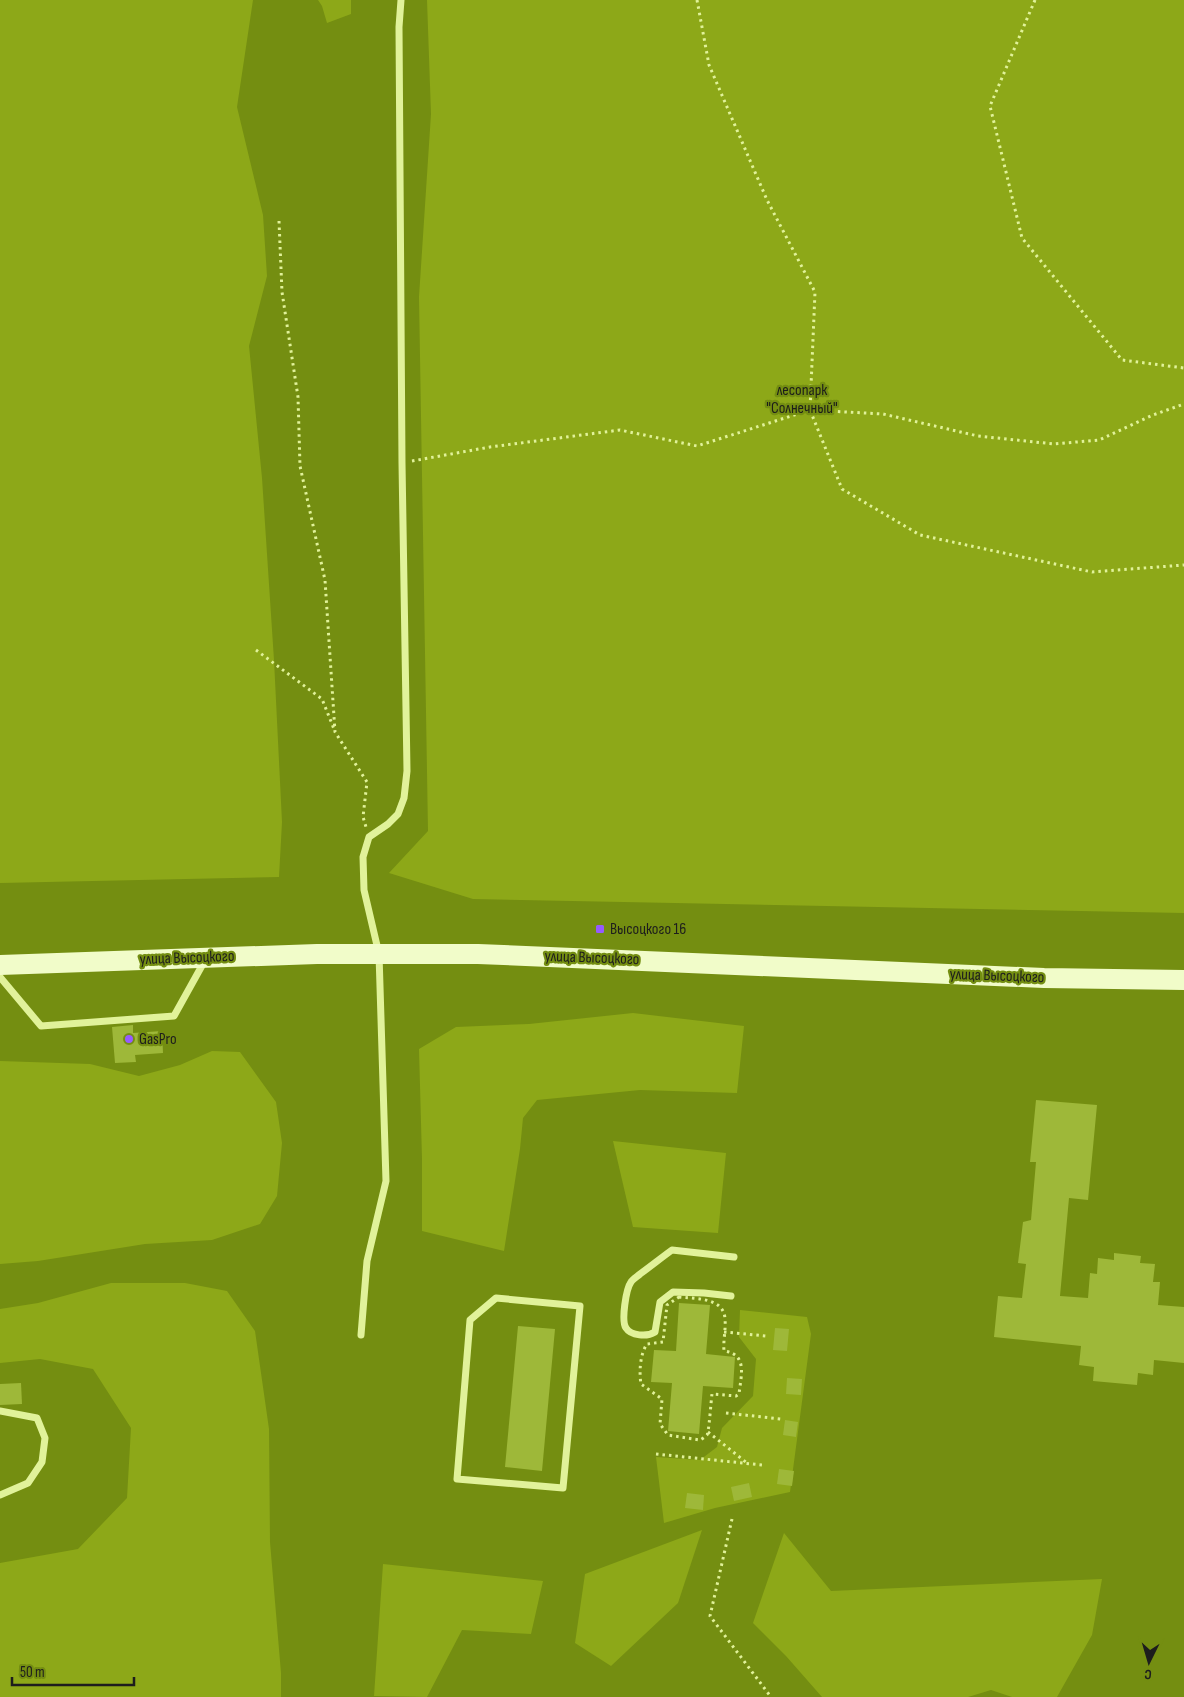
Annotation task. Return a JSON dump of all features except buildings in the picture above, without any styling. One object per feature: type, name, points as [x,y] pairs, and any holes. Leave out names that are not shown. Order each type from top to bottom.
[{"type":"main road","name":"улица Высоцкого","points":[[0,965],[207,957],[478,954],[1034,978],[1184,980]]},
{"type":"lane","points":[[361,1335],[368,1260],[386,1181],[380,954],[364,890],[363,857],[369,837],[388,824],[398,814],[404,798],[407,771],[402,463],[399,37],[401,0]]},
{"type":"lane","points":[[0,977],[41,1026],[174,1016],[207,957]]},
{"type":"lane","points":[[731,1296],[673,1292],[660,1302],[655,1332],[652,1334],[638,1335],[626,1328],[623,1320],[625,1300],[630,1282],[672,1250],[734,1257]]},
{"type":"lane","points":[[496,1298],[580,1306],[563,1488],[457,1479],[468,1347],[470,1320],[496,1298]]},
{"type":"lane","points":[[0,1411],[37,1418],[45,1438],[42,1462],[28,1483],[0,1495]]},
{"type":"path","points":[[697,0],[710,65],[766,200],[815,292],[810,410],[842,489],[920,535],[1092,572],[1184,565]]},
{"type":"path","points":[[1035,0],[990,106],[1022,238],[1122,360],[1184,368]]},
{"type":"path","points":[[278,221],[282,292],[298,397],[300,466],[325,580],[335,732]]},
{"type":"path","points":[[402,463],[490,447],[620,430],[697,446],[810,410],[884,414],[978,436],[1054,444],[1099,440],[1153,414],[1184,404]]},
{"type":"path","points":[[256,650],[322,699],[335,732],[367,782],[363,817],[369,837]]},
{"type":"path","points":[[679,1297],[713,1301],[722,1309],[725,1318],[724,1332],[724,1351],[730,1352],[739,1358],[741,1364],[739,1394],[736,1396],[712,1394],[706,1437],[700,1440],[668,1436],[660,1424],[662,1399],[641,1384],[643,1349],[647,1344],[663,1342],[667,1305],[679,1297]]},
{"type":"path","points":[[724,1332],[766,1336]]},
{"type":"path","points":[[726,1414],[781,1419]]},
{"type":"path","points":[[708,1432],[748,1464]]},
{"type":"path","points":[[656,1454],[762,1465]]},
{"type":"path","points":[[732,1519],[710,1616],[771,1697]]},
{"type":"green space","points":[[0,0],[253,0],[237,107],[263,215],[267,276],[249,346],[262,478],[274,660],[282,822],[279,877],[0,883]]},
{"type":"green space","points":[[318,0],[351,0],[351,14],[327,23],[322,6]]},
{"type":"green space","name":"лесопарк \"Солнечный\"","points":[[427,0],[1184,0],[1184,913],[473,899],[389,873],[428,831],[419,297],[431,114]]},
{"type":"green space","points":[[633,1013],[744,1026],[737,1093],[640,1090],[537,1100],[523,1118],[504,1251],[422,1231],[419,1049],[456,1027],[529,1024]]},
{"type":"green space","points":[[212,1051],[240,1052],[276,1102],[282,1143],[277,1196],[260,1224],[212,1240],[145,1244],[38,1261],[0,1264],[0,1061],[90,1064],[139,1076],[180,1065]]},
{"type":"green space","points":[[613,1141],[726,1153],[718,1233],[633,1227]]},
{"type":"green space","points":[[111,1283],[185,1283],[227,1291],[255,1331],[269,1429],[270,1542],[281,1673],[281,1697],[0,1697],[0,1563],[78,1549],[127,1498],[131,1428],[93,1369],[40,1359],[0,1363],[0,1309],[38,1303]]},
{"type":"green space","points":[[740,1310],[807,1317],[811,1334],[790,1492],[715,1508],[664,1523],[656,1457],[700,1460],[717,1447],[722,1428],[753,1396],[756,1359],[739,1337]]},
{"type":"green space","points":[[702,1530],[678,1603],[611,1666],[575,1643],[585,1574]]},
{"type":"green space","points":[[784,1533],[831,1591],[1102,1579],[1092,1635],[1057,1697],[1012,1697],[991,1690],[968,1697],[822,1697],[786,1656],[753,1623]]},
{"type":"green space","points":[[383,1564],[543,1581],[531,1634],[462,1630],[427,1697],[374,1696]]},
{"type":"place","name":"Высоцкого 16","points":[[600,929]]},
{"type":"place","name":"GasPro","points":[[129,1039]]}]
